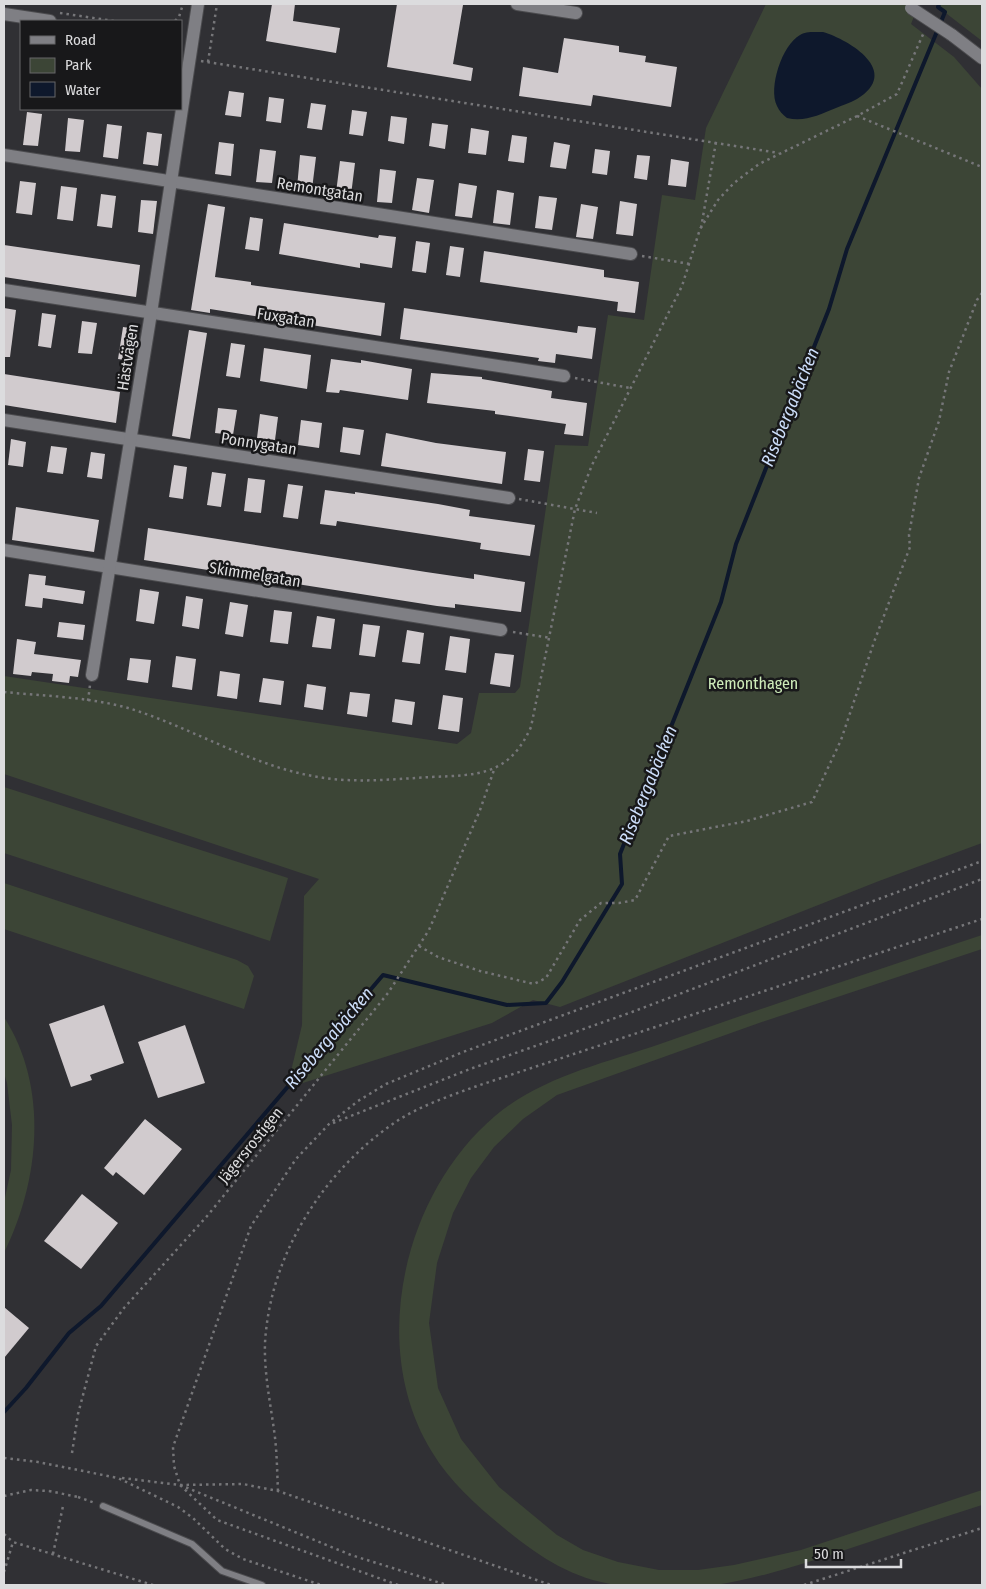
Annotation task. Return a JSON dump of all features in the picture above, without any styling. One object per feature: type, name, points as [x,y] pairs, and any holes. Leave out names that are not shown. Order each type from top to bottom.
[{"type":"street","name":"Hästvägen","points":[[182,107],[189,59],[186,42],[198,4]]},
{"type":"street","points":[[517,4],[576,14]]},
{"type":"street","points":[[907,6],[952,35],[982,58]]},
{"type":"street","points":[[4,14],[43,20]]},
{"type":"street","name":"Hästvägen","points":[[92,675],[151,313],[182,110]]},
{"type":"street","name":"Remontgatan","points":[[4,155],[171,183],[631,254]]},
{"type":"street","name":"Fuxgatan","points":[[4,290],[564,376]]},
{"type":"street","name":"Ponnygatan","points":[[4,420],[509,498]]},
{"type":"street","name":"Skimmelgatan","points":[[4,550],[501,630]]},
{"type":"lane","points":[[103,1506],[192,1544],[222,1570],[262,1585]]},
{"type":"path","points":[[176,20],[179,17],[183,4]]},
{"type":"path","points":[[208,62],[217,4]]},
{"type":"path","points":[[700,229],[718,200],[734,183],[759,164],[858,116],[897,94],[925,29]]},
{"type":"path","points":[[189,59],[780,153]]},
{"type":"path","points":[[858,116],[918,139],[982,168]]},
{"type":"path","points":[[4,692],[88,701],[127,708],[262,760],[324,778],[374,779],[479,775],[494,770],[524,742],[531,727],[551,638],[575,509],[592,465],[682,286],[700,229],[716,142]]},
{"type":"path","points":[[631,254],[690,264]]},
{"type":"path","points":[[419,946],[438,957],[534,984],[546,978],[580,920],[600,903],[619,903],[635,900],[669,836],[747,822],[812,802],[840,740],[910,547],[910,535],[919,478],[939,421],[949,372],[977,300],[982,292]]},
{"type":"path","points":[[564,376],[630,388]]},
{"type":"path","points":[[509,498],[597,513]]},
{"type":"path","points":[[501,630],[551,638]]},
{"type":"path","name":"Jägersrostigen","points":[[72,1453],[78,1414],[96,1346],[124,1308],[208,1215],[388,993],[429,930],[494,770]]},
{"type":"path","points":[[398,1585],[217,1520],[180,1485],[174,1466],[173,1447],[251,1226],[269,1195],[296,1159],[330,1124],[358,1101],[386,1084],[463,1052],[982,861]]},
{"type":"path","points":[[330,1124],[470,1069],[632,1012],[982,879]]},
{"type":"path","points":[[278,1491],[275,1432],[266,1377],[265,1343],[270,1310],[293,1239],[310,1208],[340,1172],[369,1143],[398,1121],[436,1101],[982,919]]},
{"type":"path","points":[[4,1458],[38,1462],[118,1478],[180,1485],[243,1484],[278,1491],[551,1585]]},
{"type":"path","points":[[118,1478],[178,1507],[193,1518],[225,1549],[242,1559],[321,1585]]},
{"type":"path","points":[[180,1485],[351,1555],[447,1585]]},
{"type":"path","points":[[4,1496],[31,1490],[49,1491],[78,1497],[103,1506]]},
{"type":"path","points":[[53,1554],[63,1506]]},
{"type":"path","points":[[804,1585],[982,1528]]},
{"type":"path","points":[[4,1534],[13,1542],[153,1585]]},
{"type":"path","points":[[4,1572],[13,1542]]},
{"type":"green space","name":"Remonthagen","points":[[766,4],[919,4],[911,24],[954,57],[982,89],[982,843],[879,881],[560,1007],[533,1000],[492,1023],[287,1088],[302,1025],[304,896],[319,879],[4,774],[4,676],[457,744],[471,733],[479,693],[515,693],[520,687],[555,445],[588,446],[608,315],[644,320],[662,195],[695,200],[706,128]]},
{"type":"green space","points":[[939,4],[982,4],[982,41],[938,7]]},
{"type":"green space","points":[[4,787],[288,878],[270,941],[4,853]]},
{"type":"green space","points":[[4,883],[237,960],[248,966],[254,976],[244,1009],[4,929]]},
{"type":"green space","points":[[982,935],[982,949],[759,1023],[557,1095],[523,1119],[494,1147],[471,1178],[453,1213],[437,1263],[429,1323],[438,1388],[461,1439],[499,1487],[557,1535],[583,1550],[618,1562],[659,1570],[698,1570],[734,1565],[801,1550],[982,1490],[982,1505],[778,1571],[707,1586],[617,1585],[601,1582],[570,1572],[556,1565],[530,1548],[494,1520],[456,1483],[432,1452],[412,1411],[402,1366],[399,1320],[405,1274],[418,1228],[438,1186],[464,1148],[495,1116],[513,1102],[574,1072]]},
{"type":"green space","points":[[4,1017],[18,1044],[28,1073],[33,1103],[34,1134],[32,1165],[26,1196],[4,1253],[4,1202],[11,1170],[12,1125],[4,1073]]},
{"type":"water","points":[[808,32],[823,32],[846,42],[867,58],[873,68],[874,78],[870,89],[852,102],[824,113],[800,119],[787,118],[777,106],[774,89],[782,57],[793,40],[800,35]]},
{"type":"building","points":[[272,4],[295,4],[293,21],[340,28],[336,53],[266,41]]},
{"type":"building","points":[[397,4],[463,5],[453,64],[473,68],[471,81],[387,67]]},
{"type":"building","points":[[564,38],[619,46],[619,52],[646,56],[645,62],[677,67],[671,107],[593,95],[591,106],[519,96],[523,67],[558,73]]},
{"type":"building","points":[[229,91],[244,93],[241,117],[225,115]]},
{"type":"building","points":[[269,97],[284,99],[281,123],[266,121]]},
{"type":"building","points":[[311,103],[326,105],[322,130],[307,128]]},
{"type":"building","points":[[352,110],[367,112],[363,136],[349,134]]},
{"type":"building","points":[[27,112],[42,114],[38,146],[23,145]]},
{"type":"building","points":[[391,116],[407,118],[404,144],[388,141]]},
{"type":"building","points":[[68,118],[84,120],[80,152],[65,151]]},
{"type":"building","points":[[432,123],[448,125],[445,149],[429,146]]},
{"type":"building","points":[[107,124],[122,126],[118,159],[103,157]]},
{"type":"building","points":[[471,128],[489,131],[486,155],[468,153]]},
{"type":"building","points":[[147,132],[162,134],[158,166],[143,164]]},
{"type":"building","points":[[512,135],[527,137],[524,163],[508,161]]},
{"type":"building","points":[[219,142],[234,144],[231,176],[215,174]]},
{"type":"building","points":[[554,142],[570,145],[566,169],[550,167]]},
{"type":"building","points":[[260,149],[276,151],[272,183],[256,182]]},
{"type":"building","points":[[595,149],[610,151],[607,175],[592,173]]},
{"type":"building","points":[[300,155],[316,157],[312,189],[297,188]]},
{"type":"building","points":[[637,155],[650,156],[647,180],[634,178]]},
{"type":"building","points":[[671,159],[689,162],[686,187],[668,185]]},
{"type":"building","points":[[340,161],[355,163],[351,195],[336,193]]},
{"type":"building","points":[[380,169],[396,171],[392,203],[377,202]]},
{"type":"building","points":[[417,178],[434,180],[429,213],[412,210]]},
{"type":"building","points":[[20,181],[36,183],[32,215],[16,213]]},
{"type":"building","points":[[459,183],[477,186],[472,218],[455,216]]},
{"type":"building","points":[[61,186],[77,188],[73,221],[57,219]]},
{"type":"building","points":[[497,190],[514,193],[510,225],[493,223]]},
{"type":"building","points":[[101,194],[116,196],[112,228],[97,226]]},
{"type":"building","points":[[539,196],[557,198],[552,230],[535,228]]},
{"type":"building","points":[[141,200],[157,201],[153,234],[138,232]]},
{"type":"building","points":[[620,201],[637,204],[633,236],[616,234]]},
{"type":"building","points":[[208,204],[225,207],[215,277],[251,282],[251,285],[385,303],[381,336],[210,309],[210,313],[191,310]]},
{"type":"building","points":[[581,204],[598,207],[593,239],[576,237]]},
{"type":"building","points":[[250,217],[263,219],[259,251],[245,249]]},
{"type":"building","points":[[284,223],[378,238],[379,235],[396,237],[392,268],[360,263],[360,268],[279,254]]},
{"type":"building","points":[[416,241],[430,243],[426,273],[412,271]]},
{"type":"building","points":[[4,245],[140,265],[136,297],[4,277]]},
{"type":"building","points":[[450,246],[464,248],[460,277],[446,275]]},
{"type":"building","points":[[484,251],[604,270],[604,277],[639,282],[635,313],[617,311],[618,302],[480,282]]},
{"type":"building","points":[[4,308],[16,310],[10,357],[4,357]]},
{"type":"building","points":[[404,308],[577,333],[578,326],[596,328],[592,359],[556,354],[555,363],[538,361],[539,358],[400,339]]},
{"type":"building","points":[[42,313],[56,315],[51,348],[38,346]]},
{"type":"building","points":[[82,321],[97,323],[92,354],[78,353]]},
{"type":"building","points":[[123,327],[137,329],[132,361],[118,359]]},
{"type":"building","points":[[189,330],[207,333],[190,439],[172,436]]},
{"type":"building","points":[[231,343],[245,345],[240,378],[226,376]]},
{"type":"building","points":[[264,348],[311,355],[307,389],[260,381]]},
{"type":"building","points":[[331,359],[361,363],[361,360],[412,369],[408,400],[340,390],[339,393],[326,392]]},
{"type":"building","points":[[431,373],[482,377],[482,379],[552,391],[551,398],[587,403],[583,436],[564,434],[566,424],[495,414],[495,411],[427,403]]},
{"type":"building","points":[[4,374],[120,392],[116,423],[4,405]]},
{"type":"building","points":[[218,408],[237,410],[233,435],[215,433]]},
{"type":"building","points":[[260,414],[278,417],[275,440],[257,438]]},
{"type":"building","points":[[301,420],[322,423],[319,448],[298,445]]},
{"type":"building","points":[[343,427],[364,430],[360,455],[340,452]]},
{"type":"building","points":[[386,433],[436,443],[506,452],[502,484],[381,466]]},
{"type":"building","points":[[11,439],[26,442],[23,467],[8,465]]},
{"type":"building","points":[[51,446],[67,448],[63,474],[47,472]]},
{"type":"building","points":[[528,449],[544,451],[540,482],[524,480]]},
{"type":"building","points":[[91,452],[105,454],[102,479],[87,477]]},
{"type":"building","points":[[174,465],[187,467],[183,499],[169,497]]},
{"type":"building","points":[[212,472],[226,474],[221,507],[207,505]]},
{"type":"building","points":[[248,478],[265,480],[261,513],[244,511]]},
{"type":"building","points":[[288,484],[303,486],[298,519],[283,517]]},
{"type":"building","points":[[325,490],[355,494],[355,492],[438,504],[470,510],[469,516],[535,525],[530,556],[480,549],[481,543],[449,538],[337,521],[336,526],[320,524]]},
{"type":"building","points":[[16,507],[99,520],[94,552],[12,540]]},
{"type":"building","points":[[148,528],[474,579],[474,574],[525,582],[521,612],[455,604],[455,608],[437,606],[144,560]]},
{"type":"building","points":[[29,574],[46,576],[45,585],[85,591],[83,604],[43,598],[42,608],[25,606]]},
{"type":"building","points":[[140,589],[159,592],[154,624],[136,621]]},
{"type":"building","points":[[186,596],[203,599],[199,629],[182,626]]},
{"type":"building","points":[[230,602],[248,605],[243,637],[225,634]]},
{"type":"building","points":[[274,610],[292,612],[288,644],[270,642]]},
{"type":"building","points":[[317,616],[335,619],[331,649],[312,647]]},
{"type":"building","points":[[59,622],[85,625],[83,640],[57,637]]},
{"type":"building","points":[[363,624],[380,626],[375,657],[359,655]]},
{"type":"building","points":[[407,630],[424,633],[420,664],[402,662]]},
{"type":"building","points":[[450,636],[470,639],[466,673],[445,670]]},
{"type":"building","points":[[17,639],[36,642],[34,654],[81,660],[78,677],[70,676],[69,683],[52,681],[53,674],[32,672],[31,676],[13,674]]},
{"type":"building","points":[[495,653],[514,655],[510,687],[490,684]]},
{"type":"building","points":[[176,656],[196,659],[192,690],[172,687]]},
{"type":"building","points":[[130,658],[151,660],[148,683],[127,680]]},
{"type":"building","points":[[220,671],[240,674],[237,699],[217,696]]},
{"type":"building","points":[[263,678],[284,681],[281,705],[259,702]]},
{"type":"building","points":[[307,684],[326,687],[323,710],[304,707]]},
{"type":"building","points":[[350,692],[370,694],[367,717],[347,714]]},
{"type":"building","points":[[443,695],[463,698],[459,732],[438,729]]},
{"type":"building","points":[[395,699],[415,702],[412,725],[392,722]]},
{"type":"building","points":[[104,1005],[124,1063],[90,1075],[92,1080],[71,1087],[49,1024]]},
{"type":"building","points":[[185,1025],[205,1083],[158,1098],[138,1042]]},
{"type":"building","points":[[145,1119],[182,1149],[144,1195],[116,1172],[113,1176],[104,1168]]},
{"type":"building","points":[[82,1194],[118,1223],[81,1269],[44,1241]]},
{"type":"building","points":[[4,1307],[29,1328],[4,1358]]},
{"type":"waterway","name":"Risebergabäcken","points":[[4,1412],[26,1388],[69,1333],[101,1306],[383,975],[507,1005],[546,1003],[562,982],[622,884],[620,854],[721,602],[736,544],[829,309],[847,249],[945,12],[938,7],[939,4]]}]
